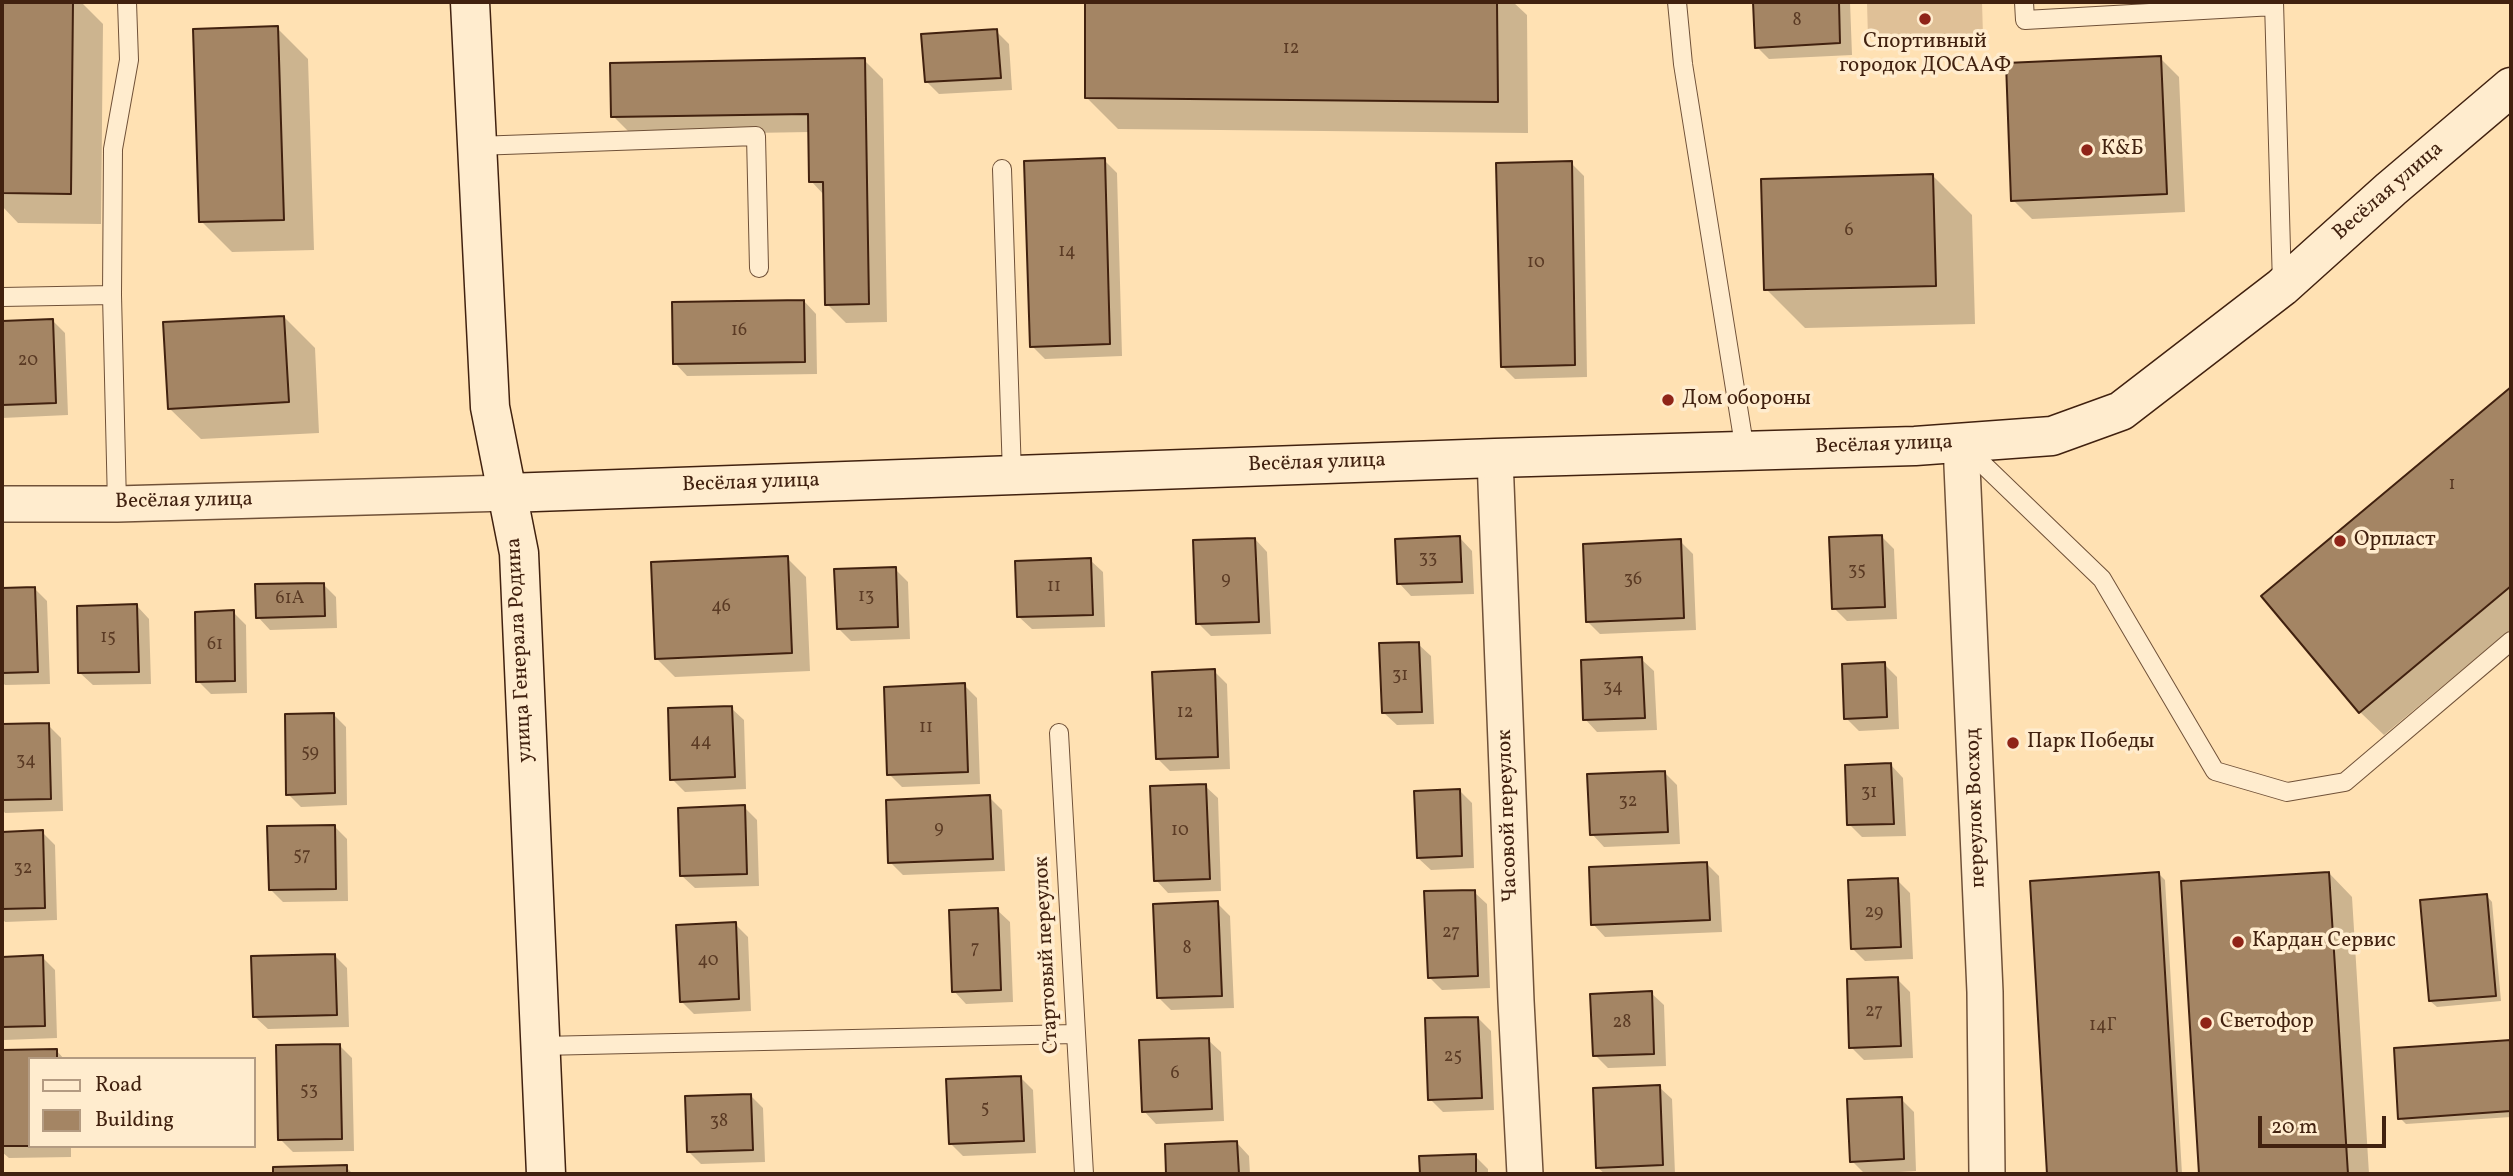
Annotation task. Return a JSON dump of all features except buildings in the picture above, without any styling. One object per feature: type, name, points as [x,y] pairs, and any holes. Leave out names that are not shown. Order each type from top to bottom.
[{"type":"street","name":"улица Генерала Родина","points":[[470,2],[490,407],[519,553],[546,1174]]},
{"type":"street","name":"Весёлая улица","points":[[2,504],[117,504],[507,493],[1745,451],[1961,443],[2052,436],[2121,411],[2282,287],[2391,189],[2511,87]]},
{"type":"street","name":"переулок Восход","points":[[1961,443],[1984,992],[1987,1174]]},
{"type":"street","name":"Часовой переулок","points":[[1496,458],[1525,1174]]},
{"type":"lane","points":[[117,504],[112,295],[113,149],[129,60],[127,2]]},
{"type":"lane","points":[[1677,2],[1683,64],[1745,451]]},
{"type":"lane","points":[[2024,2],[2025,20],[2274,4],[2282,287]]},
{"type":"lane","points":[[477,146],[756,136],[759,268]]},
{"type":"lane","points":[[1002,169],[1012,475]]},
{"type":"lane","points":[[2,298],[112,295]]},
{"type":"lane","points":[[1961,443],[2102,579],[2215,771],[2287,792],[2345,782],[2511,641]]},
{"type":"lane","name":"Стартовый переулок","points":[[1059,733],[1084,1174]]},
{"type":"lane","points":[[541,1046],[1075,1034]]},
{"type":"shaded area","name":"Спортивный городок ДОСААФ","points":[[1867,2],[1982,2],[1983,36],[1868,38]]},
{"type":"place","name":"Спортивный городок ДОСААФ","points":[[1925,19]]},
{"type":"place","name":"К&Б","points":[[2087,150]]},
{"type":"place","name":"Дом обороны","points":[[1668,400]]},
{"type":"place","name":"Орпласт","points":[[2340,541]]},
{"type":"place","name":"Парк Победы","points":[[2013,743]]},
{"type":"place","name":"Кардан Сервис","points":[[2238,942]]},
{"type":"place","name":"Светофор","points":[[2206,1023]]}]
